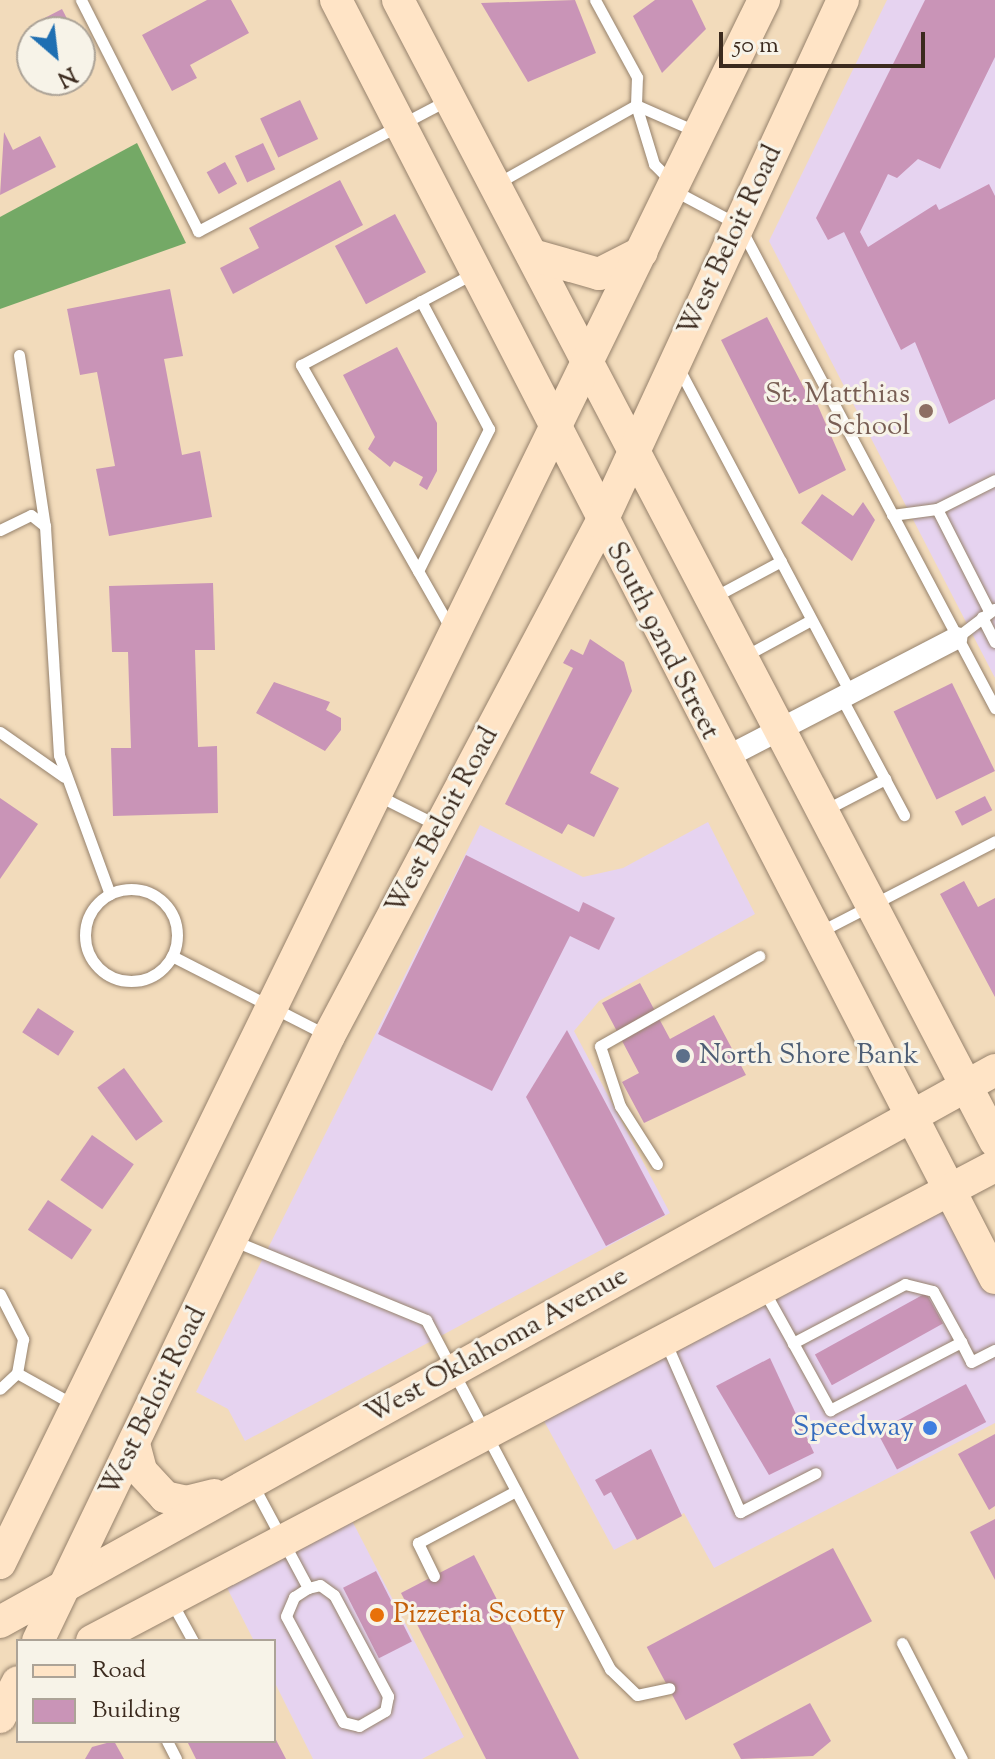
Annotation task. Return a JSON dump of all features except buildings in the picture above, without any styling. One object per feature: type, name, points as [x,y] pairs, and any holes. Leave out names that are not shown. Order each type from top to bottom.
[{"type":"main road","name":"South 92nd Street","points":[[336,0],[395,126],[908,1119],[951,1190],[995,1278]]},
{"type":"main road","points":[[398,0],[995,1141]]},
{"type":"main road","points":[[0,1563],[275,1009],[764,0]]},
{"type":"main road","name":"West Beloit Road","points":[[39,1639],[329,1036],[601,523],[843,0]]},
{"type":"main road","points":[[532,255],[599,274],[642,252]]},
{"type":"main road","name":"West Oklahoma Avenue","points":[[0,1622],[995,1070]]},
{"type":"main road","points":[[96,1639],[995,1166]]},
{"type":"main road","points":[[134,1444],[141,1471],[174,1501],[251,1481]]},
{"type":"main road","points":[[0,1717],[16,1685]]},
{"type":"street","points":[[723,759],[956,638]]},
{"type":"lane","points":[[81,0],[198,231],[451,98]]},
{"type":"lane","points":[[595,0],[637,77],[636,105],[654,164],[673,187],[739,225],[995,708]]},
{"type":"lane","points":[[636,105],[699,133]]},
{"type":"lane","points":[[496,185],[636,105]]},
{"type":"lane","points":[[456,637],[301,365],[472,274]]},
{"type":"lane","points":[[418,571],[489,429],[421,301]]},
{"type":"lane","points":[[19,355],[45,526],[64,777],[110,894]]},
{"type":"lane","points":[[675,361],[811,620],[904,815]]},
{"type":"lane","points":[[892,515],[937,509],[995,480]]},
{"type":"lane","points":[[937,509],[989,612],[995,642]]},
{"type":"lane","points":[[0,530],[31,515],[45,526]]},
{"type":"lane","points":[[711,599],[781,561]]},
{"type":"lane","points":[[956,638],[989,612]]},
{"type":"lane","points":[[741,658],[811,620]]},
{"type":"lane","points":[[0,732],[64,777]]},
{"type":"lane","points":[[823,812],[885,779]]},
{"type":"lane","points":[[378,796],[440,826]]},
{"type":"lane","points":[[813,934],[874,907],[995,841]]},
{"type":"lane","points":[[138,890],[164,902],[176,928],[172,956],[134,981],[93,962],[89,917],[110,894],[138,890]]},
{"type":"lane","points":[[172,956],[329,1036]]},
{"type":"lane","points":[[657,1164],[620,1106],[600,1046],[759,956]]},
{"type":"lane","points":[[232,1240],[426,1320],[624,1689],[652,1696],[669,1688]]},
{"type":"lane","points":[[793,1343],[905,1284],[933,1291],[971,1362],[995,1350]]},
{"type":"lane","points":[[762,1289],[830,1410],[961,1342]]},
{"type":"lane","points":[[0,1294],[23,1339],[17,1373],[0,1389]]},
{"type":"lane","points":[[665,1341],[740,1512],[816,1473]]},
{"type":"lane","points":[[17,1373],[77,1407]]},
{"type":"lane","points":[[251,1481],[308,1588]]},
{"type":"lane","points":[[434,1576],[418,1543],[516,1491]]},
{"type":"lane","points":[[320,1585],[334,1595],[388,1696],[385,1711],[359,1726],[343,1722],[286,1616],[294,1597],[308,1588],[320,1585]]},
{"type":"lane","points":[[171,1600],[192,1639]]},
{"type":"lane","points":[[902,1643],[962,1759]]},
{"type":"shaded area","name":"St. Matthias School","points":[[887,0],[995,0],[995,678],[769,241]]},
{"type":"shaded area","points":[[708,822],[755,914],[599,1001],[574,1031],[670,1213],[245,1441],[228,1409],[196,1392],[480,825],[583,877],[623,868]]},
{"type":"shaded area","points":[[951,1190],[995,1278],[995,1423],[714,1568],[684,1513],[614,1550],[537,1408]]},
{"type":"shaded area","points":[[347,1511],[464,1737],[422,1759],[313,1759],[276,1685],[276,1639],[253,1639],[220,1574]]},
{"type":"green space","points":[[137,143],[186,243],[0,309],[0,217]]},
{"type":"place","name":"St. Matthias School","points":[[926,411]]},
{"type":"place","name":"North Shore Bank","points":[[683,1056]]},
{"type":"place","name":"Speedway","points":[[930,1428]]},
{"type":"place","name":"Pizzeria Scotty","points":[[377,1615]]}]
